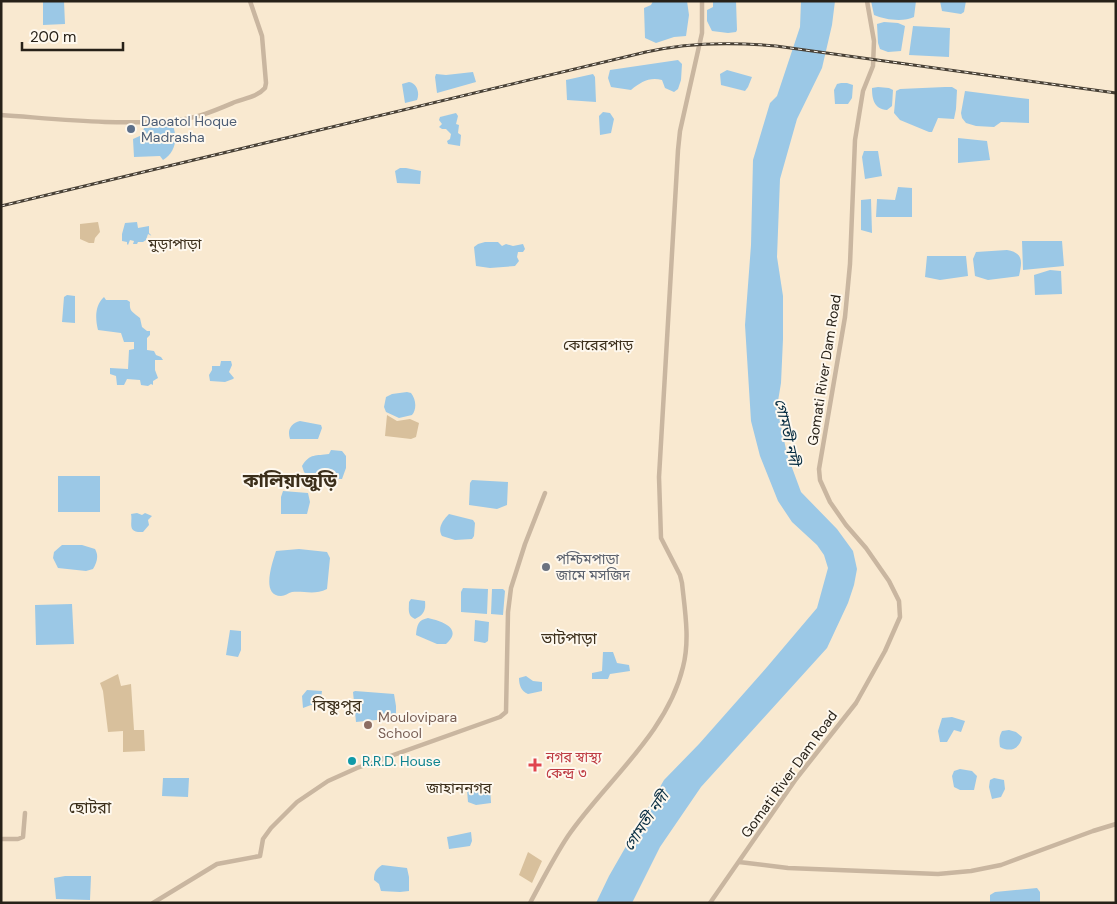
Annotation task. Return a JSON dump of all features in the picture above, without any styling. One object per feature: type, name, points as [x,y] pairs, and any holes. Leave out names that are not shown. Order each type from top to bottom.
[{"type":"street","points":[[1,115],[116,122],[177,120],[217,111],[242,99],[254,97],[266,88],[266,83],[262,36],[250,1]]},
{"type":"street","points":[[530,903],[568,836],[660,719],[675,692],[683,666],[686,638],[682,583],[680,575],[661,538],[659,477],[678,150],[680,131],[702,33],[702,1]]},
{"type":"street","name":"Gomati River Dam Road","points":[[710,903],[796,779],[856,703],[885,651],[901,614],[899,601],[889,581],[830,502],[820,480],[820,469],[845,317],[850,264],[855,140],[863,91],[873,66],[874,41],[867,1]]},
{"type":"street","points":[[153,903],[217,864],[260,856],[263,839],[271,828],[297,802],[328,781],[357,768],[500,717],[506,712],[508,612],[511,588],[525,544],[545,493]]},
{"type":"street","points":[[1,839],[18,839],[23,837],[25,813]]},
{"type":"street","points":[[739,862],[788,868],[909,874],[971,871],[1000,865],[1093,830],[1116,824]]},
{"type":"shaded area","points":[[98,222],[100,232],[95,238],[94,243],[80,239],[80,224]]},
{"type":"shaded area","points":[[387,415],[397,421],[410,419],[419,423],[416,437],[411,439],[385,436]]},
{"type":"shaded area","points":[[118,674],[121,686],[131,684],[134,730],[144,730],[145,751],[123,752],[123,731],[108,732],[103,691],[100,683]]},
{"type":"shaded area","points":[[528,852],[542,861],[532,883],[519,875]]},
{"type":"water","points":[[43,1],[64,1],[65,24],[43,25]]},
{"type":"water","points":[[653,1],[687,1],[689,15],[686,36],[674,37],[656,43],[645,38],[644,8],[651,5]]},
{"type":"water","points":[[713,1],[736,1],[736,32],[712,31],[707,21],[707,10],[713,7]]},
{"type":"water","name":"গোমতী নদী","points":[[801,1],[835,1],[832,25],[822,68],[797,119],[780,179],[777,257],[783,296],[783,339],[781,383],[777,407],[787,454],[801,492],[837,529],[853,551],[857,569],[854,585],[848,603],[827,648],[701,787],[660,847],[632,903],[596,903],[609,876],[664,780],[699,744],[817,608],[828,568],[824,555],[817,545],[792,522],[778,501],[760,456],[751,421],[745,325],[751,245],[753,160],[770,103],[777,96],[800,27]]},
{"type":"water","points":[[871,1],[916,1],[914,17],[900,20],[878,17],[874,15]]},
{"type":"water","points":[[940,1],[966,1],[964,12],[961,14],[942,11]]},
{"type":"water","points":[[884,22],[898,23],[905,26],[901,51],[888,52],[880,49],[877,24]]},
{"type":"water","points":[[913,26],[950,28],[949,57],[909,55]]},
{"type":"water","points":[[678,60],[682,64],[681,80],[678,89],[674,92],[665,88],[662,80],[653,79],[645,81],[631,90],[611,87],[608,78],[610,70]]},
{"type":"water","points":[[727,70],[752,77],[745,91],[721,85],[720,74]]},
{"type":"water","points":[[473,72],[476,82],[437,93],[436,74],[446,75]]},
{"type":"water","points":[[593,74],[595,77],[596,102],[567,100],[566,80]]},
{"type":"water","points":[[409,82],[416,86],[418,97],[417,100],[405,103],[402,84]]},
{"type":"water","points":[[837,84],[853,85],[852,98],[848,104],[835,104],[834,90]]},
{"type":"water","points":[[878,87],[893,90],[892,106],[887,110],[879,108],[873,100],[872,88]]},
{"type":"water","points":[[952,87],[957,90],[954,119],[938,118],[932,132],[900,120],[894,113],[896,91],[900,89]]},
{"type":"water","points":[[965,91],[1029,99],[1029,123],[1001,122],[994,127],[976,126],[966,123],[961,113]]},
{"type":"water","points":[[603,112],[610,113],[614,119],[611,133],[600,135],[599,116]]},
{"type":"water","points":[[456,113],[458,116],[456,124],[459,125],[458,133],[461,135],[460,146],[448,144],[447,141],[450,139],[451,134],[446,129],[439,127],[442,124],[439,120],[440,117]]},
{"type":"water","points":[[173,126],[175,141],[173,150],[167,157],[163,160],[160,156],[134,157],[133,139],[142,135],[144,128]]},
{"type":"water","points":[[958,138],[987,141],[990,160],[958,163]]},
{"type":"water","points":[[864,151],[878,151],[882,176],[865,179],[862,157]]},
{"type":"water","points":[[400,168],[421,171],[420,184],[397,183],[395,171]]},
{"type":"water","points":[[898,187],[912,188],[912,217],[876,217],[877,199],[895,200]]},
{"type":"water","points":[[871,199],[872,233],[861,230],[861,200]]},
{"type":"water","points":[[137,222],[138,228],[149,226],[149,233],[152,236],[148,234],[146,240],[137,244],[133,244],[134,241],[130,240],[128,245],[127,242],[122,241],[125,223]]},
{"type":"water","points":[[1022,241],[1062,241],[1064,266],[1023,270]]},
{"type":"water","points":[[485,242],[498,242],[502,246],[506,244],[513,246],[523,244],[525,249],[523,252],[518,252],[517,257],[519,261],[515,266],[490,268],[476,266],[474,247]]},
{"type":"water","points":[[1013,251],[1019,256],[1021,266],[1019,276],[988,280],[975,276],[973,259],[976,252]]},
{"type":"water","points":[[927,256],[966,256],[968,276],[940,280],[925,277]]},
{"type":"water","points":[[1050,270],[1061,271],[1062,294],[1035,295],[1034,275]]},
{"type":"water","points":[[67,295],[75,296],[75,323],[62,322],[64,297]]},
{"type":"water","points":[[104,297],[106,300],[127,300],[130,302],[131,310],[140,318],[142,327],[150,331],[150,335],[147,338],[147,350],[154,351],[163,360],[155,360],[155,370],[158,378],[153,381],[153,385],[141,385],[140,380],[127,379],[124,385],[117,385],[116,376],[110,374],[110,368],[128,369],[129,350],[134,349],[134,342],[124,342],[121,333],[98,330],[96,312]]},
{"type":"water","points":[[221,361],[231,361],[232,365],[229,372],[234,378],[225,382],[210,381],[209,375],[212,366],[220,366]]},
{"type":"water","points":[[407,392],[413,395],[415,401],[415,410],[412,415],[399,418],[386,412],[384,407],[386,397],[392,394]]},
{"type":"water","points":[[300,421],[321,425],[322,428],[318,439],[290,439],[290,427]]},
{"type":"water","points":[[331,450],[342,451],[346,456],[346,468],[342,479],[310,478],[304,472],[302,466],[305,462],[314,456],[329,454]]},
{"type":"water","points":[[58,476],[100,476],[100,512],[58,512]]},
{"type":"water","points":[[472,480],[508,482],[507,505],[497,509],[469,505],[470,483]]},
{"type":"water","points":[[283,491],[308,493],[310,502],[307,514],[281,514]]},
{"type":"water","points":[[137,513],[142,515],[145,513],[152,516],[148,520],[149,525],[143,532],[134,531],[131,527],[131,514]]},
{"type":"water","points":[[449,514],[473,520],[475,523],[472,539],[455,540],[442,536],[440,527]]},
{"type":"water","points":[[62,545],[82,545],[95,549],[97,559],[93,569],[86,571],[58,568],[53,558],[54,552]]},
{"type":"water","points":[[299,549],[327,552],[330,558],[327,589],[314,592],[292,592],[282,596],[275,594],[269,584],[276,551]]},
{"type":"water","points":[[463,588],[488,589],[487,614],[461,612],[461,592]]},
{"type":"water","points":[[492,589],[503,589],[505,591],[503,615],[491,614]]},
{"type":"water","points":[[411,599],[425,601],[424,612],[415,619],[409,612],[409,602]]},
{"type":"water","points":[[72,604],[74,644],[36,645],[35,605]]},
{"type":"water","points":[[428,618],[444,623],[452,630],[453,634],[446,644],[437,644],[416,635],[419,624],[422,620]]},
{"type":"water","points":[[475,620],[489,622],[488,641],[485,643],[474,641]]},
{"type":"water","points":[[230,630],[241,631],[241,650],[238,657],[226,655]]},
{"type":"water","points":[[603,652],[613,652],[617,663],[629,665],[630,671],[610,674],[608,679],[592,679],[592,673],[602,671]]},
{"type":"water","points":[[526,676],[533,681],[542,682],[542,691],[528,694],[524,691],[520,685],[519,678]]},
{"type":"water","points":[[307,690],[322,691],[321,698],[326,699],[326,705],[322,707],[311,705],[303,708],[302,696]]},
{"type":"water","points":[[353,692],[394,694],[396,718],[356,722]]},
{"type":"water","points":[[952,717],[965,721],[961,732],[954,730],[947,742],[940,742],[938,731],[942,718]]},
{"type":"water","points":[[1002,731],[1016,732],[1022,737],[1017,747],[1008,750],[1000,747],[1000,735]]},
{"type":"water","points":[[960,769],[972,771],[977,776],[974,790],[960,790],[954,787],[952,776],[954,771]]},
{"type":"water","points":[[163,778],[189,778],[188,797],[162,796]]},
{"type":"water","points":[[994,778],[1004,780],[1005,789],[1001,797],[992,799],[989,787],[990,780]]},
{"type":"water","points":[[473,786],[490,786],[491,803],[476,805],[468,802],[467,790]]},
{"type":"water","points":[[471,832],[472,841],[470,846],[449,849],[447,837]]},
{"type":"water","points":[[382,865],[407,868],[409,891],[381,891],[374,877],[378,868]]},
{"type":"water","points":[[91,876],[90,900],[56,899],[54,878]]},
{"type":"water","points":[[1037,888],[1040,892],[1040,903],[990,903],[990,895],[995,892]]},
{"type":"railway","points":[[1,206],[646,52],[678,46],[727,44],[776,46],[1116,93]]},
{"type":"place","name":"Daoatol Hoque Madrasha","points":[[131,129]]},
{"type":"place","name":"পশ্চিমপাড়া জামে মসজিদ","points":[[546,567]]},
{"type":"place","name":"Moulovipara School","points":[[368,725]]},
{"type":"place","name":"R.R.D. House","points":[[352,761]]},
{"type":"place","name":"নগর স্বাস্থ্য কেন্দ্র ৩","points":[[535,765]]},
{"type":"district","name":"মুড়াপাড়া","points":[[175,244]]},
{"type":"district","name":"কোরেরপাড়","points":[[598,345]]},
{"type":"district","name":"কালিয়াজুড়ি","points":[[290,480]]},
{"type":"district","name":"ভাটপাড়া","points":[[569,638]]},
{"type":"district","name":"বিষ্ণুপুর","points":[[337,705]]},
{"type":"district","name":"জাহাননগর","points":[[459,788]]},
{"type":"district","name":"ছোটরা","points":[[90,807]]}]
